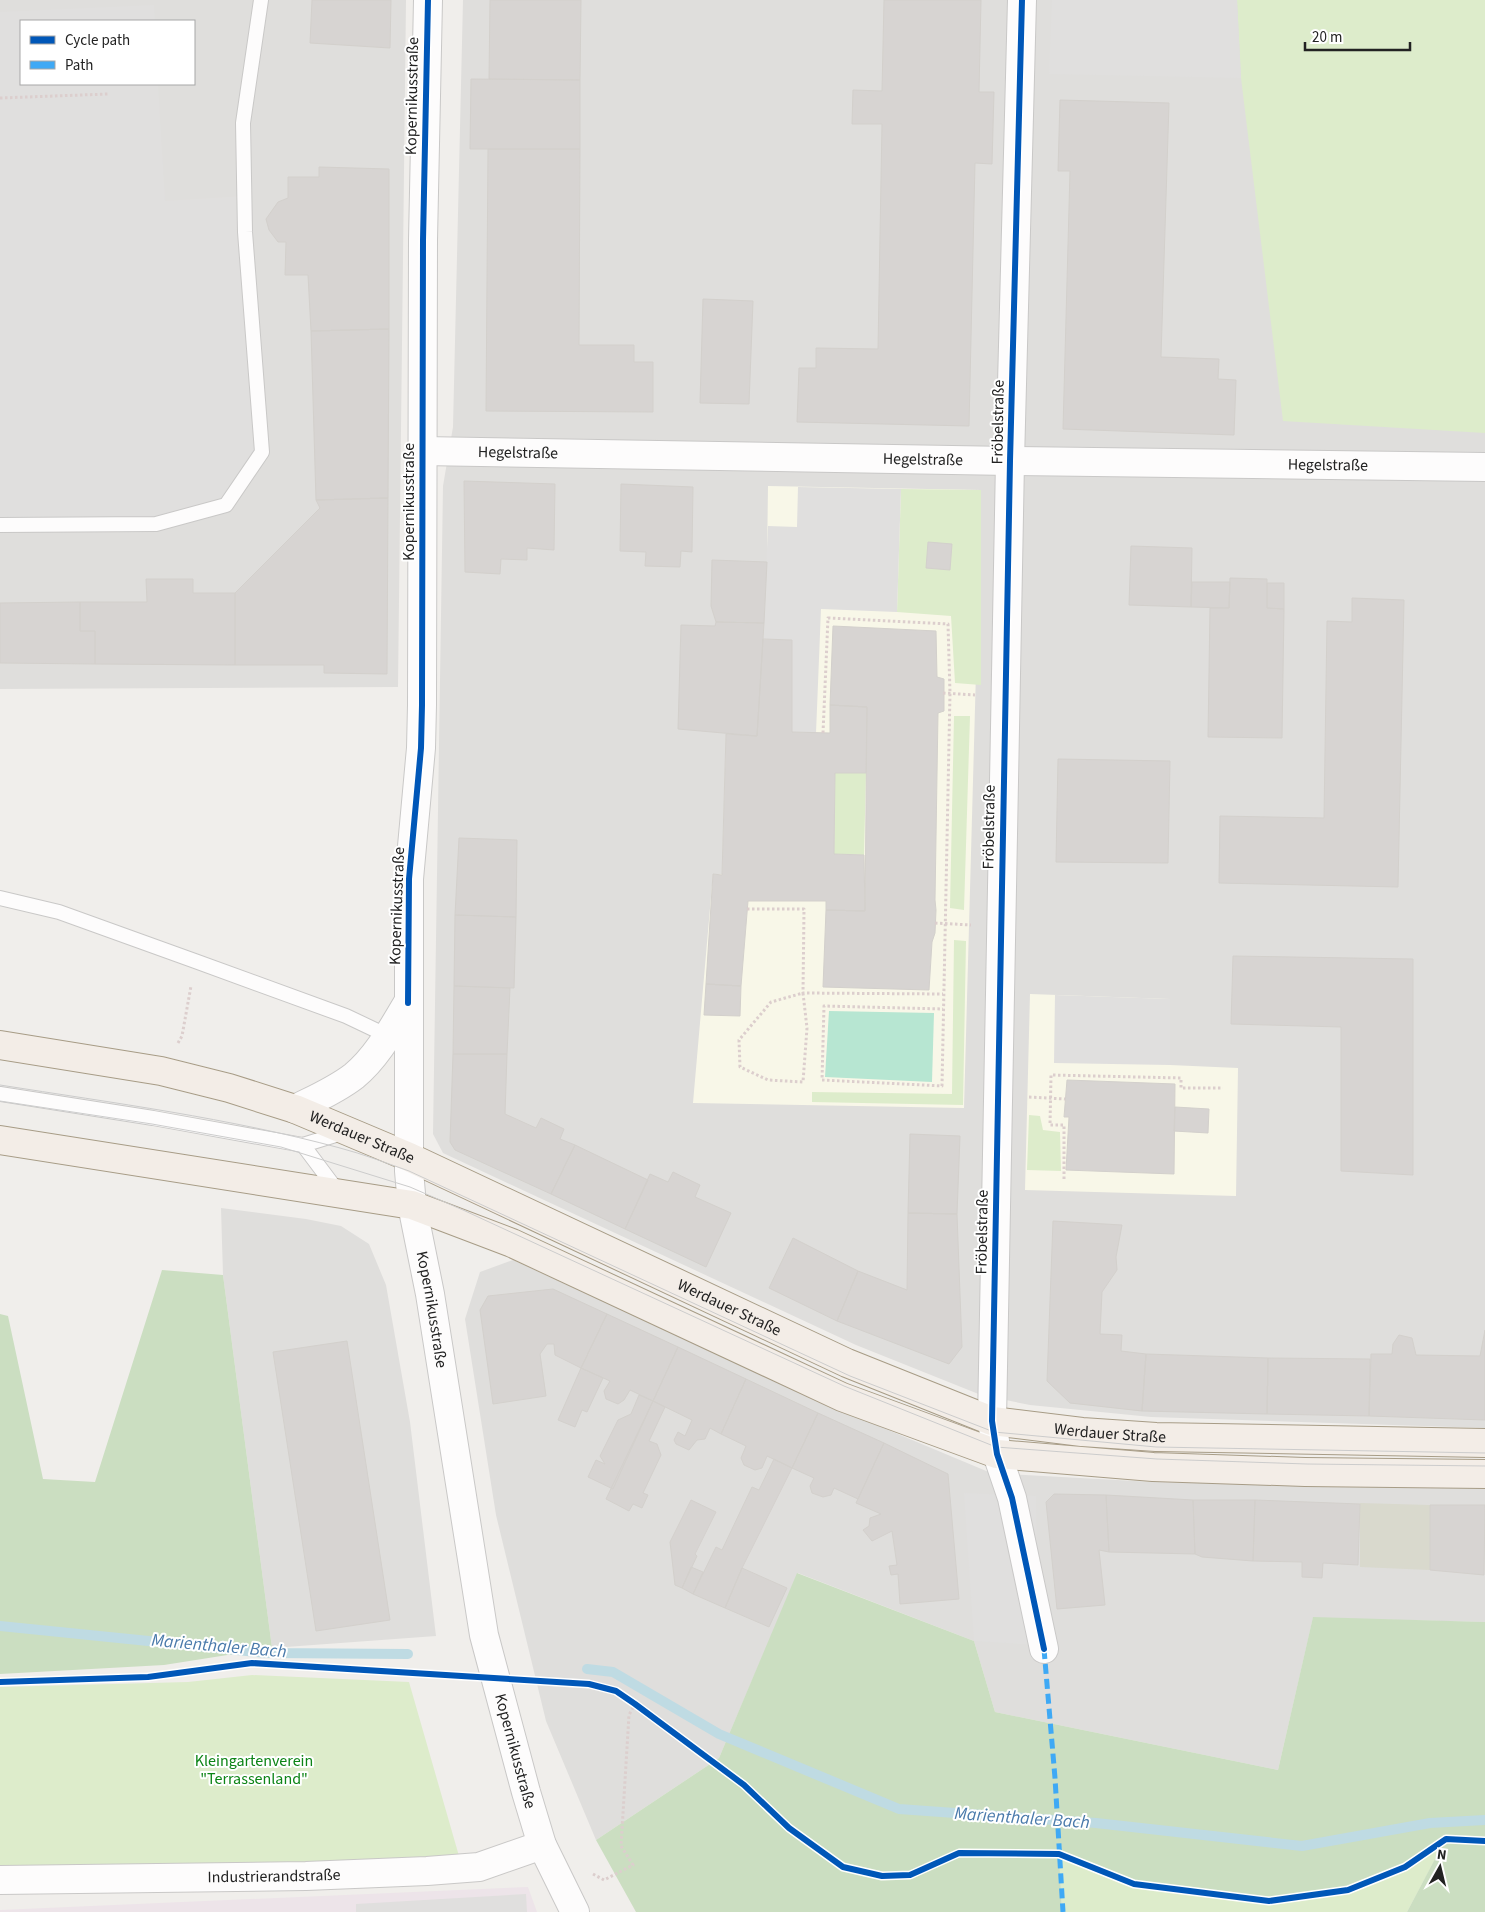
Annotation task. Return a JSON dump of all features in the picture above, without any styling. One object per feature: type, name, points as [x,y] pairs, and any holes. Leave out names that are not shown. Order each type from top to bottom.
[{"type":"main road","name":"Werdauer Straße","points":[[0,1044],[161,1071],[229,1088],[295,1109],[409,1157],[848,1363],[992,1421],[1082,1432],[1156,1437],[1485,1443]]},
{"type":"main road","name":"Werdauer Straße","points":[[0,1140],[412,1205],[512,1243],[842,1397],[997,1454],[1152,1467],[1305,1472],[1485,1474]]},
{"type":"street","name":"Kopernikusstraße","points":[[428,0],[423,240],[422,705],[421,748],[409,879],[409,1157],[412,1205],[430,1294],[484,1635],[542,1845],[575,1912]]},
{"type":"street","name":"Fröbelstraße","points":[[1022,0],[1010,462],[992,1421],[997,1454],[1012,1498],[1044,1649]]},
{"type":"street","name":"Hegelstraße","points":[[422,451],[1010,462],[1485,467]]},
{"type":"street","points":[[295,1109],[331,1092],[354,1076],[371,1059],[388,1036],[408,1002]]},
{"type":"street","name":"Industrierandstraße","points":[[0,1880],[306,1876],[427,1871],[479,1867],[542,1845]]},
{"type":"lane","points":[[0,525],[156,524],[226,505],[262,452],[245,232],[243,123],[262,0]]},
{"type":"lane","points":[[0,898],[59,912],[346,1016],[388,1036]]},
{"type":"lane","points":[[0,1094],[197,1125],[303,1145],[349,1131]]},
{"type":"lane","points":[[303,1145],[339,1193]]},
{"type":"path","points":[[0,98],[108,94]]},
{"type":"path","points":[[823,733],[828,618],[948,624],[950,693],[942,1086],[822,1080],[824,1006],[943,1009]]},
{"type":"path","points":[[944,693],[972,695]]},
{"type":"path","points":[[747,909],[804,909],[803,993],[807,1028],[803,1082],[768,1080],[740,1067],[740,1040],[771,1002],[803,993],[943,994]]},
{"type":"path","points":[[935,923],[968,925]]},
{"type":"path","points":[[182,1036],[189,1002]]},
{"type":"path","points":[[1064,1179],[1064,1125],[1050,1125],[1051,1075],[1181,1078],[1181,1088],[1223,1088]]},
{"type":"path","points":[[1051,1098],[1066,1099]]},
{"type":"path","points":[[588,1871],[604,1880],[633,1864],[621,1846],[629,1715],[635,1704]]},
{"type":"shaded area","points":[[0,0],[406,0],[398,687],[0,689]]},
{"type":"shaded area","points":[[463,0],[1485,0],[1485,1428],[1151,1417],[1030,1405],[981,1395],[856,1345],[443,1153],[433,1134],[443,486],[453,427]]},
{"type":"shaded area","points":[[1052,0],[1237,0],[1241,78],[1049,74]]},
{"type":"shaded area","points":[[154,5],[155,20],[20,20],[20,85],[158,85],[165,201],[245,196],[262,452],[226,505],[156,524],[0,525],[0,12]]},
{"type":"shaded area","points":[[768,486],[981,490],[964,1108],[693,1103],[713,874],[722,874],[726,734],[757,735],[767,562]]},
{"type":"shaded area","points":[[798,487],[901,489],[897,612],[821,609],[816,733],[792,732],[792,640],[763,639],[768,526],[797,527]]},
{"type":"shaded area","points":[[1030,994],[1170,999],[1170,1065],[1238,1068],[1236,1196],[1025,1190]]},
{"type":"shaded area","points":[[1055,995],[1170,999],[1170,1065],[1054,1063]]},
{"type":"shaded area","points":[[221,1208],[306,1219],[341,1226],[369,1244],[386,1285],[410,1422],[436,1636],[272,1648],[223,1275]]},
{"type":"shaded area","points":[[513,1260],[838,1409],[991,1473],[1153,1482],[1485,1487],[1485,1622],[1313,1618],[1278,1770],[995,1712],[974,1641],[798,1573],[719,1758],[596,1840],[546,1721],[496,1515],[465,1319],[480,1272]]},
{"type":"shaded area","points":[[964,1493],[1036,1496],[1038,1645],[974,1641]]},
{"type":"shaded area","points":[[1360,1503],[1430,1505],[1430,1570],[1360,1567]]},
{"type":"shaded area","points":[[528,1887],[537,1912],[0,1912],[0,1910]]},
{"type":"shaded area","points":[[526,1894],[527,1912],[356,1912],[356,1904]]},
{"type":"green space","points":[[1237,0],[1485,0],[1485,433],[1283,421],[1241,78]]},
{"type":"green space","points":[[901,489],[981,490],[981,685],[955,683],[951,616],[897,612]]},
{"type":"green space","points":[[954,716],[970,716],[964,910],[950,908]]},
{"type":"green space","points":[[835,773],[866,773],[864,855],[834,854]]},
{"type":"green space","points":[[954,940],[966,941],[963,1105],[812,1102],[812,1092],[952,1094]]},
{"type":"green space","points":[[829,1011],[934,1013],[932,1082],[825,1077]]},
{"type":"green space","points":[[1029,1115],[1040,1116],[1043,1130],[1060,1132],[1061,1171],[1027,1170]]},
{"type":"green space","points":[[162,1270],[223,1275],[272,1648],[164,1665],[0,1674],[0,1314],[8,1316],[43,1479],[95,1482]]},
{"type":"green space","points":[[797,1573],[974,1641],[995,1712],[1278,1770],[1313,1617],[1485,1622],[1485,1912],[1407,1912],[1445,1840],[1405,1867],[1348,1890],[1269,1901],[1134,1884],[1059,1854],[1062,1912],[636,1912],[596,1840],[719,1758]]},
{"type":"green space","name":"Kleingartenverein \"Terrassenland\"","points":[[252,1675],[409,1682],[459,1856],[401,1864],[0,1867],[0,1687],[188,1682]]},
{"type":"green space","points":[[1446,1839],[1407,1912],[1062,1912],[1059,1854],[1134,1884],[1405,1867]]},
{"type":"building","points":[[312,0],[391,0],[390,48],[310,43]]},
{"type":"building","points":[[490,0],[581,0],[580,80],[489,79]]},
{"type":"building","points":[[884,0],[981,0],[979,92],[994,92],[992,164],[975,163],[969,426],[797,422],[799,368],[816,368],[816,348],[878,349],[882,124],[852,124],[853,90],[882,91]]},
{"type":"building","points":[[471,79],[580,80],[580,149],[470,149]]},
{"type":"building","points":[[1060,100],[1169,103],[1161,357],[1219,359],[1218,379],[1236,380],[1234,435],[1063,429],[1070,171],[1058,171]]},
{"type":"building","points":[[488,149],[580,149],[579,345],[634,345],[634,362],[653,362],[653,412],[486,411]]},
{"type":"building","points":[[319,167],[389,169],[389,329],[311,331],[308,275],[285,275],[286,242],[278,242],[269,230],[266,219],[278,202],[288,198],[288,177],[319,177]]},
{"type":"building","points":[[703,299],[753,301],[749,404],[700,403]]},
{"type":"building","points":[[389,329],[388,498],[316,500],[311,331]]},
{"type":"building","points":[[464,481],[555,484],[554,550],[527,548],[527,560],[501,559],[500,574],[465,572]]},
{"type":"building","points":[[621,484],[693,487],[692,552],[681,551],[680,567],[645,566],[646,552],[620,551]]},
{"type":"building","points":[[388,498],[387,674],[324,673],[324,665],[235,665],[235,593],[320,508],[316,500]]},
{"type":"building","points":[[928,542],[952,544],[950,570],[926,568]]},
{"type":"building","points":[[1131,546],[1192,548],[1191,607],[1129,605]]},
{"type":"building","points":[[712,560],[767,562],[764,623],[716,622],[711,606]]},
{"type":"building","points":[[1230,578],[1267,579],[1267,608],[1284,609],[1282,738],[1208,737],[1210,608],[1229,608]]},
{"type":"building","points":[[146,579],[193,579],[193,593],[235,593],[235,665],[95,664],[95,631],[80,631],[80,602],[147,602]]},
{"type":"building","points":[[1192,582],[1230,582],[1229,608],[1191,607]]},
{"type":"building","points":[[1267,583],[1284,583],[1284,609],[1267,608]]},
{"type":"building","points":[[1352,598],[1404,600],[1398,887],[1219,883],[1220,816],[1324,818],[1327,621],[1352,622]]},
{"type":"building","points":[[80,602],[80,631],[95,631],[95,664],[0,663],[0,603]]},
{"type":"building","points":[[716,622],[764,623],[757,736],[678,729],[681,625],[715,626]]},
{"type":"building","points":[[833,626],[936,631],[937,677],[944,679],[944,711],[938,713],[936,910],[929,990],[823,987],[826,910],[865,911],[867,707],[830,705]]},
{"type":"building","points":[[763,639],[792,640],[792,732],[830,733],[830,705],[867,707],[866,773],[835,773],[834,854],[864,855],[865,911],[826,910],[826,901],[748,901],[741,986],[706,984],[713,874],[722,875],[726,734],[757,736]]},
{"type":"building","points":[[1058,759],[1170,761],[1168,863],[1056,862]]},
{"type":"building","points":[[459,838],[517,840],[516,917],[455,915]]},
{"type":"building","points":[[455,915],[516,917],[514,988],[454,986]]},
{"type":"building","points":[[1233,956],[1413,959],[1413,1175],[1341,1171],[1341,1027],[1231,1024]]},
{"type":"building","points":[[706,984],[741,986],[740,1016],[704,1015]]},
{"type":"building","points":[[454,986],[510,988],[507,1054],[453,1054]]},
{"type":"building","points":[[453,1054],[507,1054],[505,1114],[536,1128],[541,1118],[564,1129],[560,1139],[575,1145],[551,1194],[455,1150],[450,1142]]},
{"type":"building","points":[[1067,1080],[1175,1084],[1174,1174],[1066,1170],[1069,1117],[1064,1117]]},
{"type":"building","points":[[1175,1107],[1209,1109],[1208,1133],[1174,1131]]},
{"type":"building","points":[[910,1134],[960,1136],[957,1214],[908,1213]]},
{"type":"building","points":[[575,1145],[648,1180],[625,1229],[551,1194]]},
{"type":"building","points":[[673,1172],[700,1185],[695,1197],[731,1213],[706,1267],[625,1229],[650,1174],[668,1182]]},
{"type":"building","points":[[908,1213],[957,1214],[962,1347],[949,1364],[837,1321],[858,1271],[907,1290]]},
{"type":"building","points":[[1053,1221],[1122,1225],[1116,1257],[1117,1270],[1102,1292],[1100,1334],[1122,1335],[1121,1351],[1146,1354],[1142,1411],[1070,1403],[1047,1381]]},
{"type":"building","points":[[793,1238],[858,1271],[837,1321],[769,1288]]},
{"type":"building","points":[[553,1289],[607,1314],[581,1368],[555,1355],[554,1344],[547,1344],[540,1354],[546,1396],[493,1404],[480,1310],[488,1296]]},
{"type":"building","points":[[607,1314],[678,1347],[653,1401],[630,1390],[624,1400],[618,1404],[606,1399],[604,1391],[610,1381],[581,1368]]},
{"type":"building","points":[[1485,1330],[1485,1420],[1369,1416],[1371,1354],[1392,1354],[1393,1344],[1399,1335],[1412,1338],[1416,1355],[1480,1356]]},
{"type":"building","points":[[347,1341],[390,1620],[316,1631],[273,1352]]},
{"type":"building","points":[[678,1347],[746,1379],[721,1434],[710,1428],[705,1439],[697,1440],[689,1450],[676,1444],[674,1440],[678,1432],[685,1436],[692,1420],[653,1401]]},
{"type":"building","points":[[1146,1354],[1268,1358],[1267,1414],[1142,1411]]},
{"type":"building","points":[[1268,1358],[1370,1359],[1369,1416],[1267,1414]]},
{"type":"building","points":[[581,1368],[603,1378],[587,1412],[582,1410],[575,1427],[558,1420]]},
{"type":"building","points":[[746,1379],[818,1413],[792,1468],[767,1456],[762,1468],[755,1470],[744,1465],[741,1458],[746,1446],[721,1434]]},
{"type":"building","points":[[639,1395],[653,1401],[613,1489],[588,1477],[596,1460],[605,1464],[600,1456],[618,1420],[631,1414]]},
{"type":"building","points":[[653,1401],[665,1407],[649,1441],[657,1444],[661,1455],[643,1493],[648,1495],[642,1508],[633,1504],[629,1511],[606,1499]]},
{"type":"building","points":[[818,1413],[884,1443],[858,1499],[834,1488],[831,1495],[823,1497],[812,1493],[810,1486],[814,1478],[792,1468]]},
{"type":"building","points":[[884,1443],[948,1474],[959,1599],[900,1604],[898,1574],[891,1575],[889,1566],[897,1565],[892,1531],[872,1541],[863,1530],[869,1526],[870,1518],[881,1514],[856,1503]]},
{"type":"building","points":[[774,1459],[792,1468],[742,1568],[725,1608],[693,1594],[716,1547],[722,1550],[752,1487],[759,1490]]},
{"type":"building","points":[[1054,1494],[1106,1495],[1109,1552],[1099,1550],[1105,1605],[1057,1609],[1046,1502]]},
{"type":"building","points":[[1106,1495],[1193,1500],[1195,1554],[1109,1552]]},
{"type":"building","points":[[691,1500],[716,1512],[695,1554],[697,1556],[682,1588],[675,1585],[670,1542]]},
{"type":"building","points":[[1193,1500],[1255,1500],[1253,1561],[1202,1557],[1195,1554]]},
{"type":"building","points":[[1255,1500],[1360,1504],[1358,1565],[1323,1563],[1322,1578],[1302,1577],[1302,1562],[1253,1561]]},
{"type":"building","points":[[1430,1505],[1485,1505],[1484,1575],[1430,1570]]},
{"type":"building","points":[[691,1567],[703,1572],[693,1594],[682,1588]]},
{"type":"building","points":[[742,1568],[787,1588],[769,1627],[725,1608]]},
{"type":"waterway","name":"Marienthaler Bach","points":[[0,1626],[267,1653],[408,1654]]},
{"type":"waterway","name":"Marienthaler Bach","points":[[587,1669],[613,1672],[719,1734],[899,1809],[1096,1823],[1302,1846],[1430,1823],[1485,1820]]},
{"type":"tram line","points":[[0,1085],[214,1120],[298,1137],[349,1150],[409,1171],[850,1376],[994,1432],[1156,1447],[1485,1453]]},
{"type":"tram line","points":[[0,1101],[152,1124],[281,1147],[410,1187],[844,1386],[996,1447],[1157,1459],[1307,1464],[1485,1466]]},
{"type":"marked path","points":[[1044,1649],[1055,1778],[1063,1912]]},
{"type":"cycle path","points":[[408,1003],[409,879],[421,748],[422,705],[423,240],[428,0]]},
{"type":"cycle path","points":[[1022,0],[1010,461],[992,1421],[997,1454],[1012,1498],[1044,1649]]},
{"type":"cycle path","points":[[0,1682],[148,1677],[252,1663],[589,1684],[616,1691],[635,1704],[744,1785],[789,1828],[843,1867],[882,1876],[910,1875],[959,1853],[1059,1854],[1134,1884],[1269,1901],[1348,1890],[1405,1867],[1446,1839],[1485,1841]]}]
